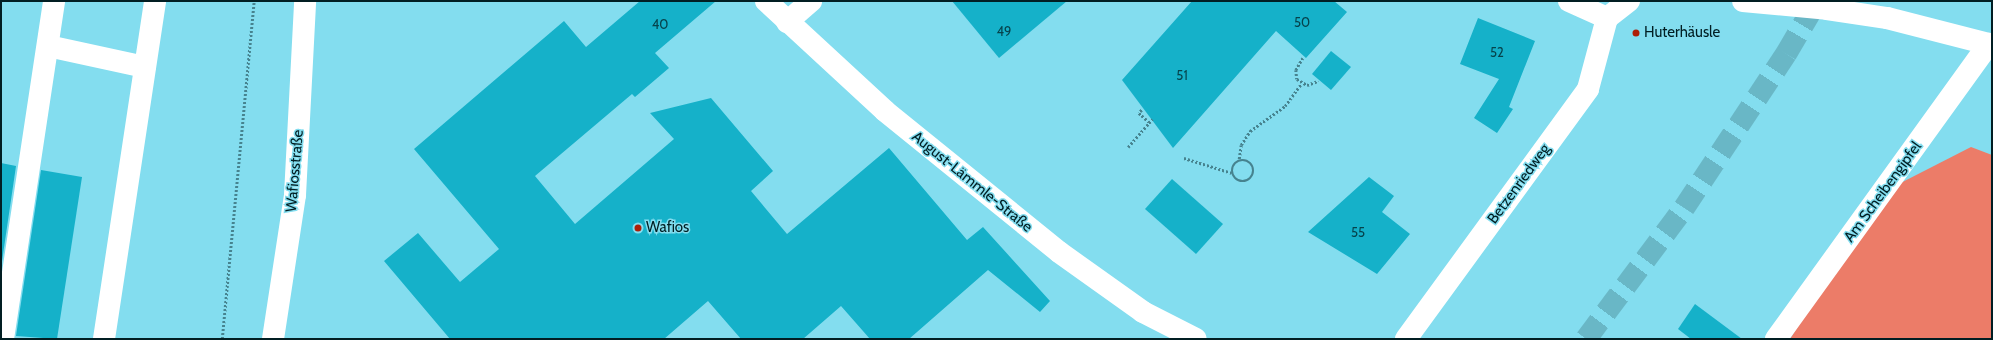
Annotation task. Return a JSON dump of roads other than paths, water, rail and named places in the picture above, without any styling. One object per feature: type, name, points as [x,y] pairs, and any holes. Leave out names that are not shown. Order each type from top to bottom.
[{"type":"street","points":[[3,339],[54,1]]},
{"type":"street","points":[[104,339],[155,1]]},
{"type":"street","name":"Wafiosstraße","points":[[273,339],[294,195],[305,1]]},
{"type":"street","name":"August-Lämmle-Straße","points":[[766,1],[885,111],[1059,252],[1143,312],[1196,339]]},
{"type":"street","points":[[787,22],[811,1]]},
{"type":"street","points":[[1569,1],[1607,18],[1629,1]]},
{"type":"street","points":[[1743,1],[1827,9],[1887,18],[1991,45]]},
{"type":"street","name":"Betzenriedweg","points":[[1406,339],[1588,89],[1607,18]]},
{"type":"street","name":"Am Scheibengipfel","points":[[1776,339],[1991,45]]},
{"type":"street","points":[[48,46],[146,67]]},
{"type":"tunnel","points":[[1586,339],[1684,208],[1786,54],[1817,1]]},
{"type":"place","name":"Huterhäusle","points":[[1636,33]]},
{"type":"place","name":"Wafios","points":[[638,228]]}]
